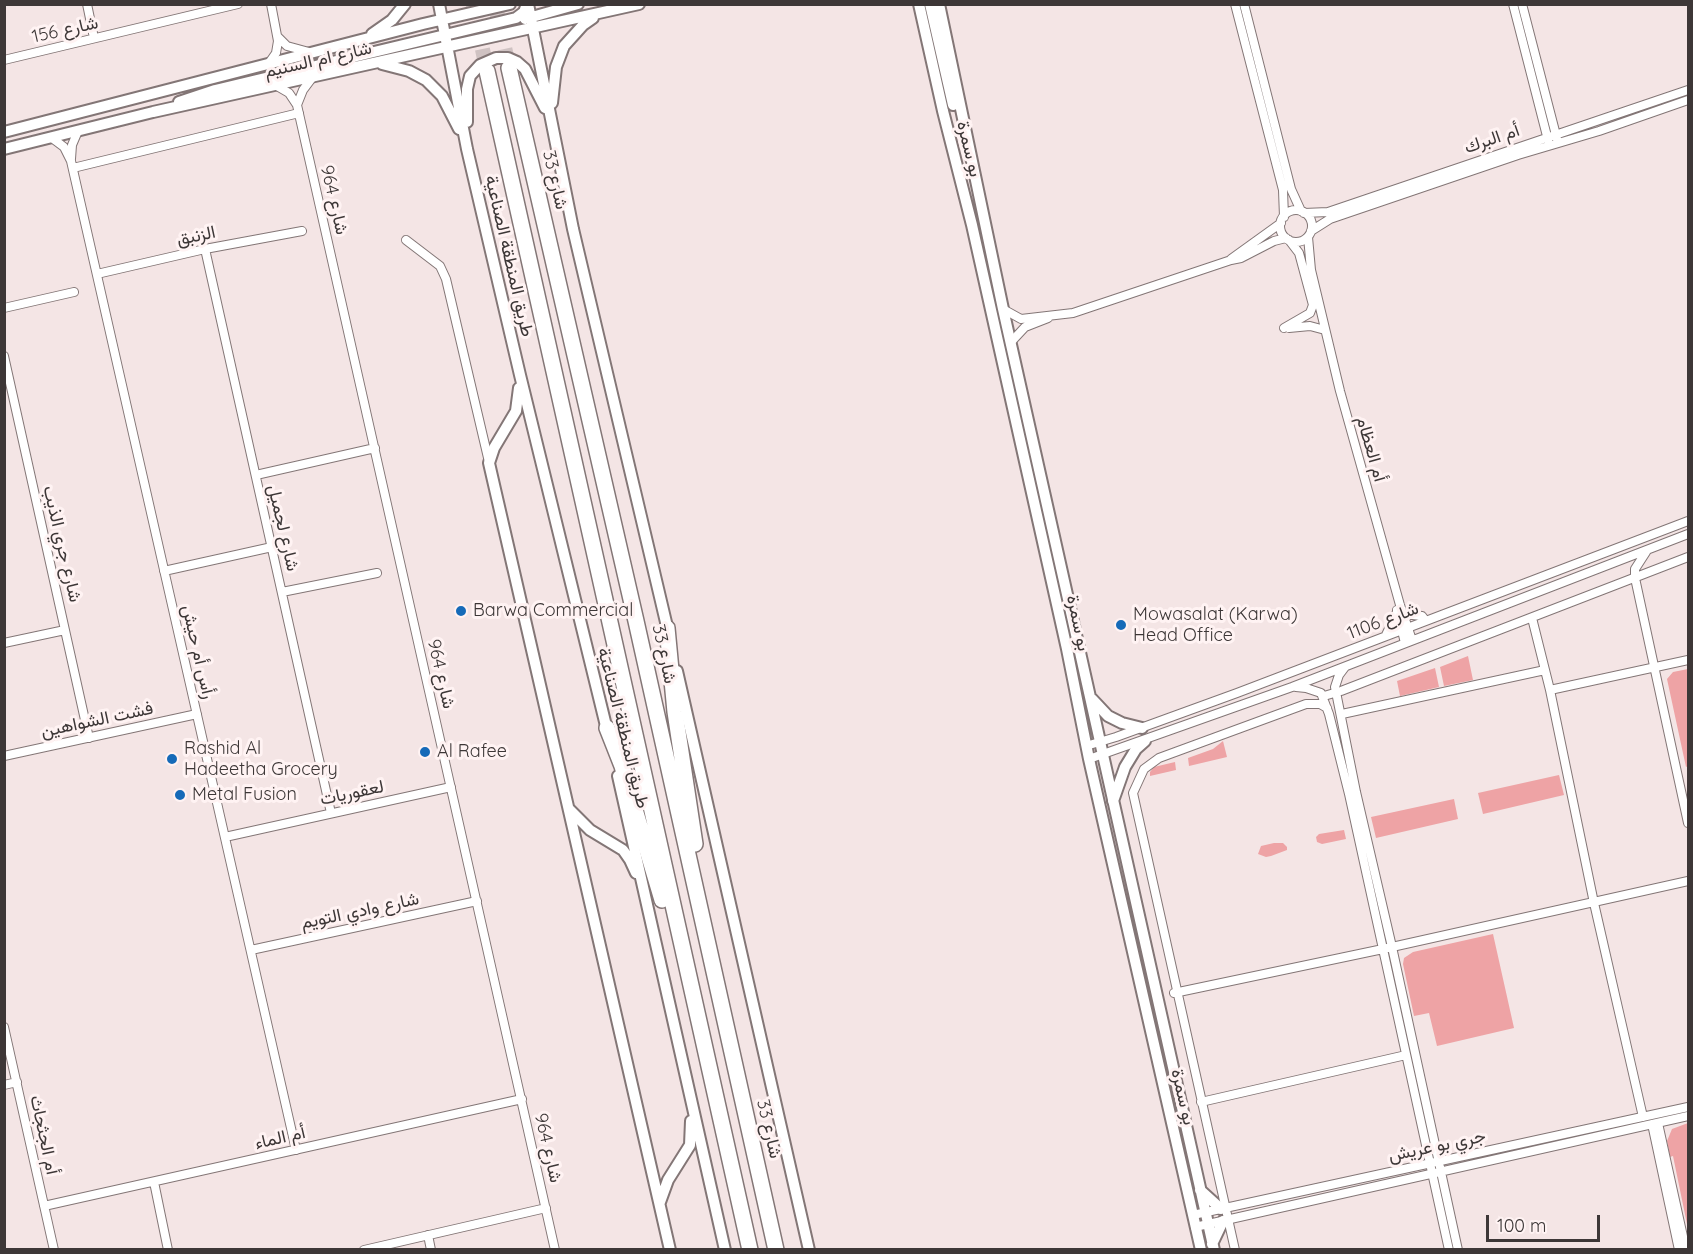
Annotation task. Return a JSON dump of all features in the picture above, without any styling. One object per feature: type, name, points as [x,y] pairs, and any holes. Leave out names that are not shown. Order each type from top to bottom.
[{"type":"highway","name":"شارع 33","points":[[509,68],[636,621],[776,1250]]},
{"type":"highway","points":[[487,71],[750,1250]]},
{"type":"highway","points":[[667,628],[674,701],[695,840],[702,919]]},
{"type":"highway","points":[[607,728],[622,765],[669,926],[687,967]]},
{"type":"street","points":[[87,4],[94,38]]},
{"type":"street","points":[[194,4],[196,14]]},
{"type":"street","name":"شارع 156","points":[[4,60],[238,4]]},
{"type":"street","points":[[269,63],[278,47],[278,35],[271,4]]},
{"type":"street","points":[[362,40],[392,20],[405,4]]},
{"type":"street","name":"طريق المنطقة الصناعية","points":[[439,4],[467,149],[607,728],[725,1250]]},
{"type":"street","name":"شارع ام السنيم","points":[[4,132],[311,52],[510,4]]},
{"type":"street","points":[[153,112],[215,90],[516,18],[524,12],[527,4]]},
{"type":"street","name":"شارع 33","points":[[527,4],[576,241],[667,628]]},
{"type":"street","points":[[448,48],[450,40],[455,36],[578,4]]},
{"type":"street","name":"شارع ام السنيم","points":[[4,150],[153,112],[639,4]]},
{"type":"street","name":"بو سمرة","points":[[919,4],[975,237],[1067,649],[1086,746],[1201,1250]]},
{"type":"street","points":[[930,4],[958,125],[969,150]]},
{"type":"street","name":"بو سمرة","points":[[939,4],[1003,309],[1213,1247]]},
{"type":"street","points":[[945,4],[956,56],[954,74]]},
{"type":"street","points":[[1235,4],[1283,190],[1282,233],[1299,252],[1313,305],[1310,313],[1284,328],[1310,326],[1325,330]]},
{"type":"street","points":[[1003,309],[1021,319],[1073,313],[1241,258],[1274,241],[1287,239],[1297,242],[1310,234],[1312,224],[1310,218],[1303,212],[1291,189],[1244,4]]},
{"type":"street","points":[[1513,4],[1549,146]]},
{"type":"street","points":[[1522,4],[1558,143]]},
{"type":"street","points":[[552,122],[553,88],[564,46],[588,21],[601,14]]},
{"type":"street","points":[[278,35],[287,46],[311,52]]},
{"type":"street","points":[[467,149],[468,81],[476,68],[491,59],[508,58],[525,69],[552,122]]},
{"type":"street","points":[[379,63],[409,71],[434,87],[448,106],[467,149]]},
{"type":"street","points":[[298,109],[303,90],[312,78]]},
{"type":"street","points":[[1254,83],[1264,80]]},
{"type":"street","points":[[277,86],[289,93],[298,109]]},
{"type":"street","name":"أم البرك","points":[[1310,234],[1330,219],[1517,151],[1547,136],[1689,90]]},
{"type":"street","name":"أم البرك","points":[[1303,212],[1328,212],[1517,151],[1549,146],[1689,100]]},
{"type":"street","points":[[72,164],[298,109]]},
{"type":"street","name":"شارع 964","points":[[298,109],[555,1250]]},
{"type":"street","name":"رأس أم حيش","points":[[72,164],[72,146],[78,131]]},
{"type":"street","name":"رأس أم حيش","points":[[52,138],[64,147],[72,164],[296,1150]]},
{"type":"street","points":[[1231,260],[1291,211],[1303,212]]},
{"type":"street","name":"الزنبق","points":[[97,274],[205,249],[302,231]]},
{"type":"street","name":"أم العظام","points":[[1310,234],[1311,270],[1325,330],[1392,576],[1392,588],[1409,642]]},
{"type":"street","points":[[406,240],[440,266],[446,279],[539,674],[567,806],[584,871],[670,1250]]},
{"type":"street","name":"شارع لجميل","points":[[205,249],[331,813]]},
{"type":"street","points":[[4,308],[74,292]]},
{"type":"street","points":[[1011,342],[1025,327],[1052,316]]},
{"type":"street","name":"شارع جري الذيب","points":[[4,356],[89,738]]},
{"type":"street","points":[[489,463],[494,448],[516,411],[520,375]]},
{"type":"street","points":[[256,475],[375,448]]},
{"type":"street","name":"شارع 1106","points":[[1086,746],[1142,728],[1310,666],[1404,628],[1689,521]]},
{"type":"street","name":"شارع 1106","points":[[1089,759],[1292,687],[1689,534]]},
{"type":"street","points":[[164,571],[272,547]]},
{"type":"street","points":[[1649,550],[1638,563],[1635,578],[1689,823]]},
{"type":"street","points":[[1324,696],[1337,693],[1689,557]]},
{"type":"street","points":[[282,592],[377,573]]},
{"type":"street","points":[[1386,635],[1400,613],[1422,616],[1425,620]]},
{"type":"street","points":[[1532,618],[1550,690],[1594,903],[1643,1117]]},
{"type":"street","points":[[667,628],[809,1250]]},
{"type":"street","points":[[4,643],[65,630]]},
{"type":"street","points":[[1550,690],[1689,660]]},
{"type":"street","points":[[1346,666],[1337,679],[1337,693],[1356,792],[1392,947],[1437,1172],[1449,1250]]},
{"type":"street","points":[[1342,714],[1545,670]]},
{"type":"street","points":[[1292,687],[1314,690],[1324,696],[1328,708],[1406,1055],[1435,1162]]},
{"type":"street","points":[[1089,692],[1094,702],[1108,716],[1122,723],[1142,728]]},
{"type":"street","points":[[1235,1250],[1223,1208],[1201,1102],[1174,992],[1133,799],[1134,788],[1140,774],[1159,758],[1309,703],[1320,704],[1328,708]]},
{"type":"street","name":"فشت الشواهين","points":[[4,756],[197,714]]},
{"type":"street","points":[[1113,802],[1125,767],[1136,749],[1145,741]]},
{"type":"street","name":"لعقوريات","points":[[225,837],[451,787]]},
{"type":"street","points":[[567,806],[590,830],[623,850],[630,860],[647,902]]},
{"type":"street","points":[[1174,992],[1383,950],[1689,881]]},
{"type":"street","name":"شارع وادي التويم","points":[[250,950],[477,901]]},
{"type":"street","name":"أم الجثجاث","points":[[4,1027],[54,1250]]},
{"type":"street","points":[[1201,1102],[1406,1055]]},
{"type":"street","points":[[4,1085],[17,1083]]},
{"type":"street","points":[[660,1204],[668,1180],[690,1145],[692,1128],[689,1091]]},
{"type":"street","name":"أم الماء","points":[[44,1206],[522,1099]]},
{"type":"street","name":"جري بو عريش","points":[[1195,1227],[1223,1208],[1689,1107]]},
{"type":"street","name":"جري بو عريش","points":[[1193,1215],[1226,1220],[1689,1116]]},
{"type":"street","points":[[1655,1124],[1679,1250]]},
{"type":"street","points":[[1655,1124],[1686,1250]]},
{"type":"street","points":[[1437,1172],[1458,1250]]},
{"type":"street","points":[[154,1182],[168,1250]]},
{"type":"street","points":[[1200,1190],[1223,1208]]},
{"type":"street","points":[[364,1250],[546,1208]]},
{"type":"street","points":[[1213,1247],[1226,1220]]},
{"type":"street","points":[[428,1235],[431,1250]]},
{"type":"shaded area","points":[[1468,656],[1473,680],[1444,686],[1440,667]]},
{"type":"shaded area","points":[[1435,668],[1439,687],[1400,696],[1397,681]]},
{"type":"shaded area","points":[[1688,669],[1688,766],[1686,767],[1667,679],[1673,672]]},
{"type":"shaded area","points":[[1223,741],[1227,757],[1189,766],[1188,758],[1213,749]]},
{"type":"shaded area","points":[[1175,762],[1176,770],[1150,776],[1154,767]]},
{"type":"shaded area","points":[[1559,775],[1564,795],[1483,814],[1478,793]]},
{"type":"shaded area","points":[[1454,799],[1458,819],[1376,838],[1371,817]]},
{"type":"shaded area","points":[[1344,830],[1346,839],[1322,844],[1317,842],[1316,837],[1319,834]]},
{"type":"shaded area","points":[[1283,843],[1287,850],[1266,857],[1258,854],[1261,846]]},
{"type":"shaded area","points":[[1493,934],[1514,1028],[1437,1046],[1429,1013],[1414,1016],[1403,964],[1404,958],[1413,952]]},
{"type":"shaded area","points":[[1688,1123],[1688,1229],[1673,1156],[1670,1157],[1667,1141],[1672,1129]]},
{"type":"tunnel","points":[[473,4],[487,71]]},
{"type":"tunnel","points":[[495,4],[509,68]]},
{"type":"place","name":"Barwa Commercial","points":[[461,611]]},
{"type":"place","name":"Mowasalat (Karwa) Head Office","points":[[1121,625]]},
{"type":"place","name":"Al Rafee","points":[[425,752]]},
{"type":"place","name":"Rashid Al Hadeetha Grocery","points":[[172,759]]},
{"type":"place","name":"Metal Fusion","points":[[180,795]]}]
